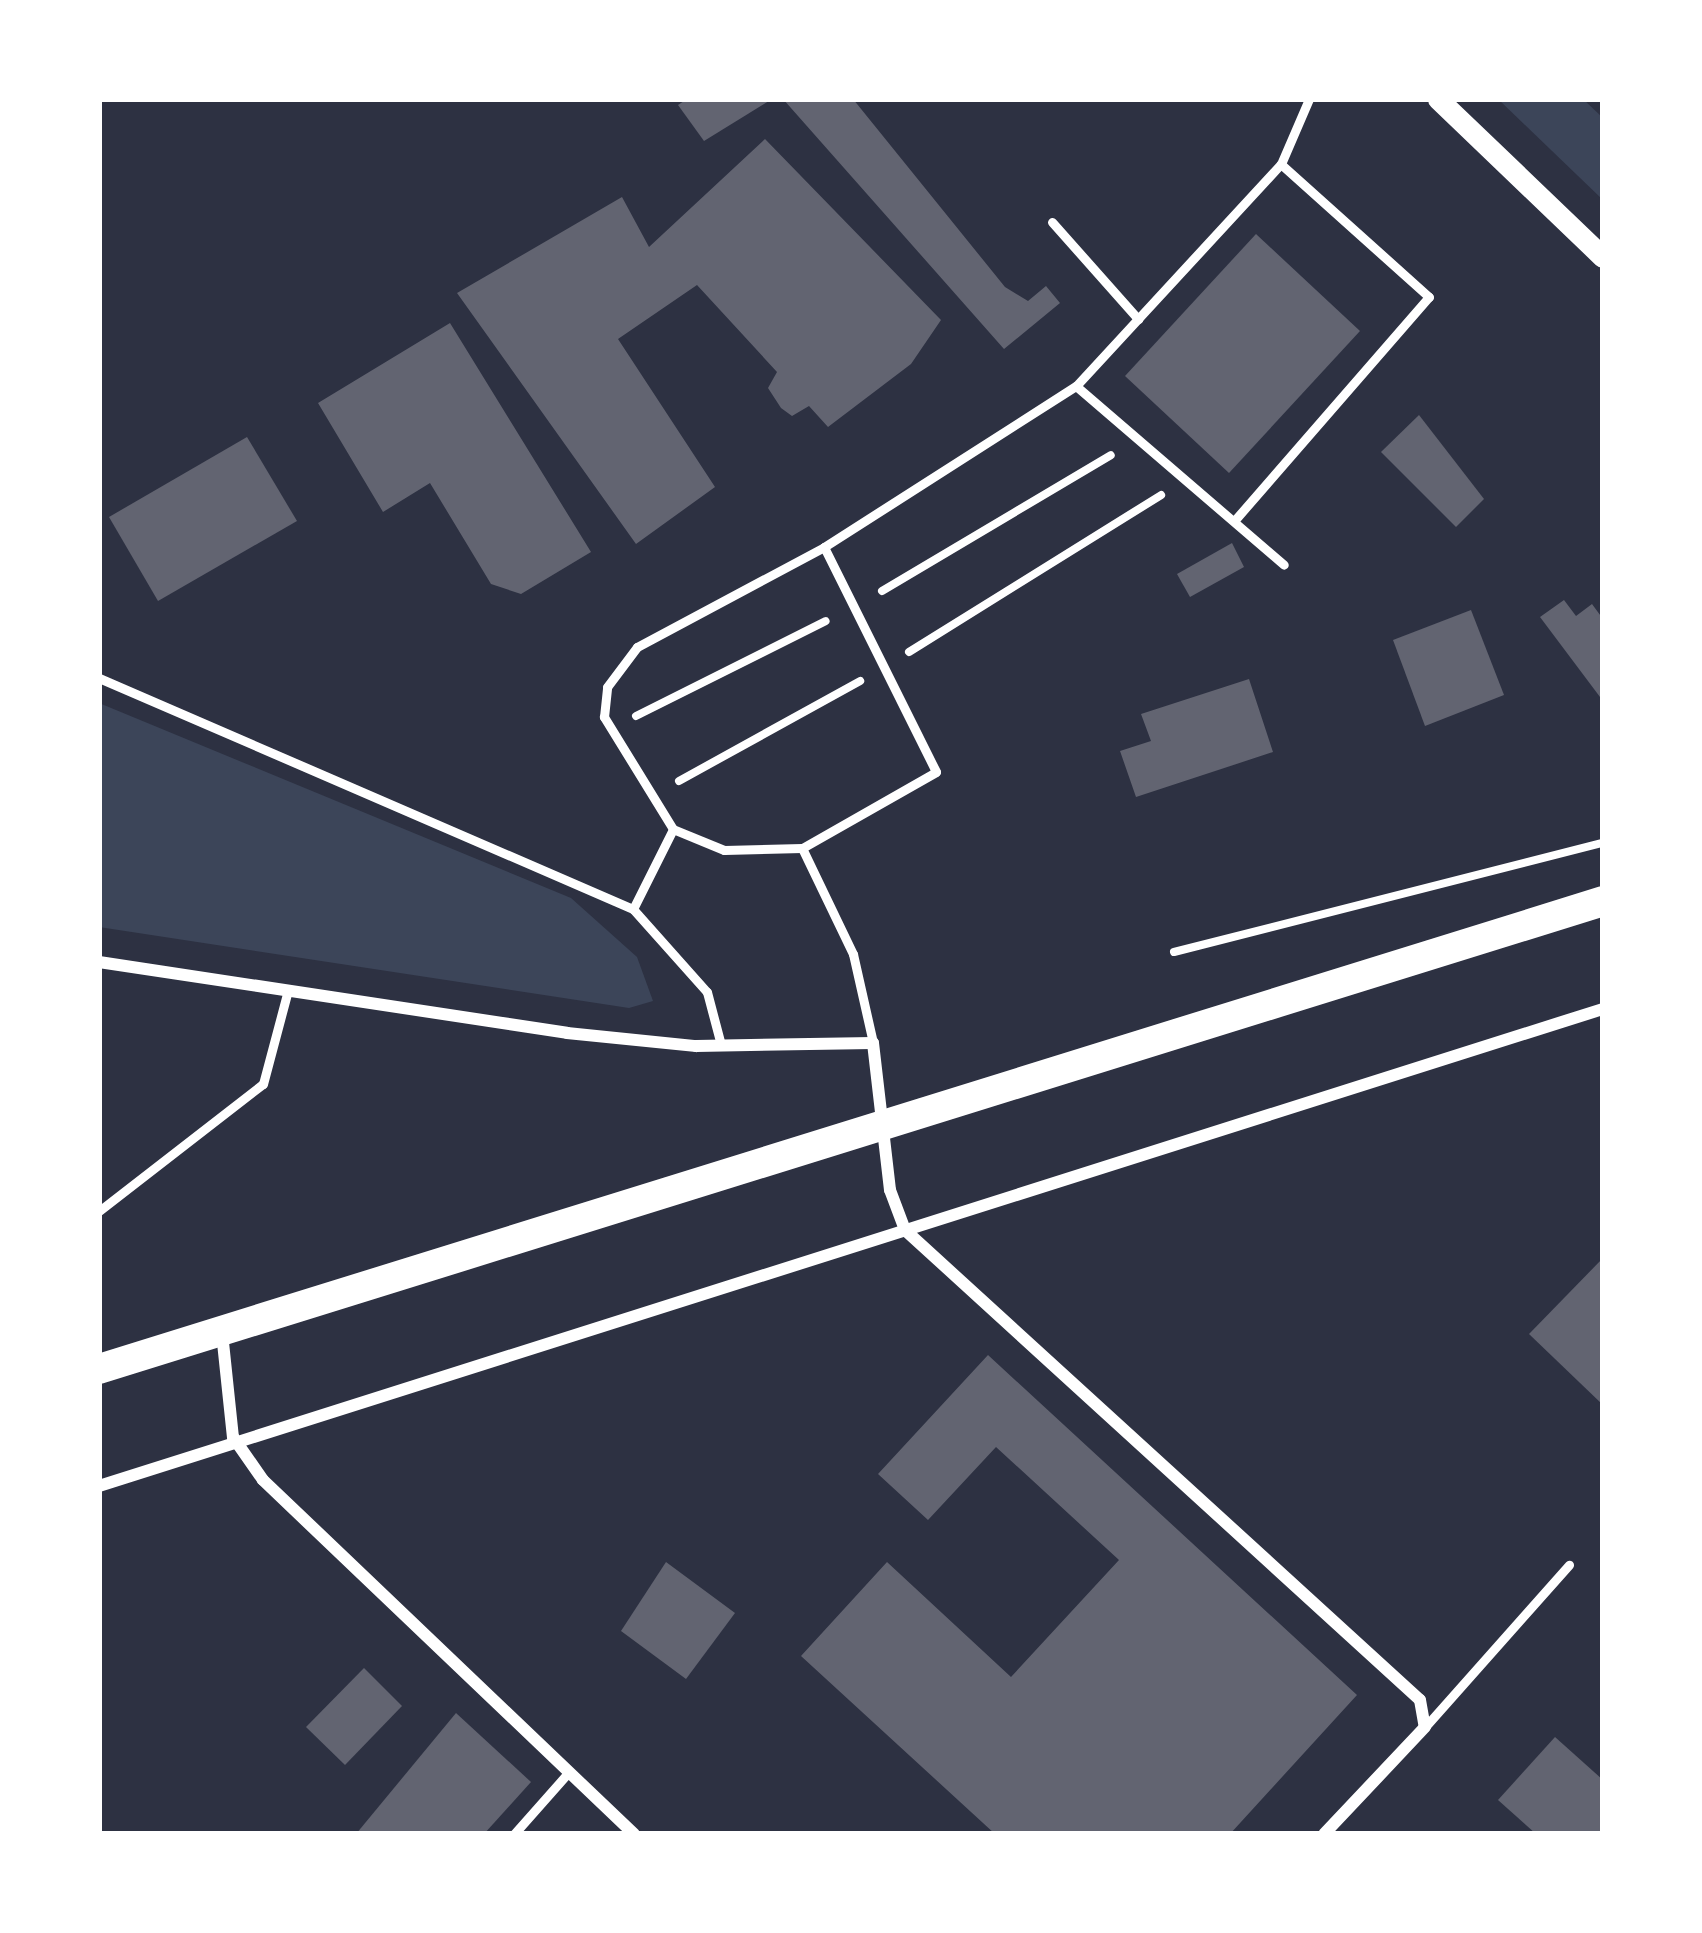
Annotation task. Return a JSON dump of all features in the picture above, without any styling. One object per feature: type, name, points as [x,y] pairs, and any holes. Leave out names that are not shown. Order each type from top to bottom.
[{"type":"main road","points":[[99,1369],[1603,901]]},
{"type":"street","points":[[1438,99],[1603,257]]},
{"type":"street","points":[[99,962],[721,1045],[873,1043],[883,1126],[905,1230],[1420,1700],[1425,1727],[1324,1834]]},
{"type":"street","points":[[99,1486],[233,1437],[628,1325],[905,1230],[1603,1009]]},
{"type":"street","points":[[222,1331],[233,1437],[294,1518],[634,1834]]},
{"type":"lane","points":[[824,548],[936,772],[802,848],[724,850],[673,829],[611,728],[607,687],[637,647],[824,548],[1076,386],[1281,164],[1309,99]]},
{"type":"lane","points":[[1234,521],[1429,297],[1281,164]]},
{"type":"lane","points":[[1052,222],[1138,319]]},
{"type":"lane","points":[[1076,386],[1284,565]]},
{"type":"lane","points":[[99,678],[633,909],[707,992],[721,1045]]},
{"type":"lane","points":[[633,909],[673,829]]},
{"type":"lane","points":[[802,848],[853,954],[873,1043]]},
{"type":"lane","points":[[99,1211],[262,1084],[288,990]]},
{"type":"lane","points":[[1425,1727],[1569,1565]]},
{"type":"lane","points":[[514,1834],[566,1774]]},
{"type":"path","points":[[611,728],[854,607],[1135,436]]},
{"type":"path","points":[[652,796],[884,668],[1186,480]]},
{"type":"path","points":[[1174,952],[1603,843]]},
{"type":"shaded area","points":[[1498,99],[1583,99],[1603,118],[1603,200]]},
{"type":"shaded area","points":[[99,703],[571,898],[637,957],[653,1001],[629,1008],[99,927]]},
{"type":"building","points":[[687,99],[772,99],[704,141],[678,105]]},
{"type":"building","points":[[783,99],[853,99],[1005,287],[1028,301],[1046,286],[1060,303],[1004,349]]},
{"type":"building","points":[[765,139],[941,320],[911,364],[828,427],[809,406],[792,416],[781,408],[768,388],[777,372],[697,285],[618,339],[715,487],[636,544],[457,293],[622,197],[649,247]]},
{"type":"building","points":[[1256,234],[1360,331],[1229,473],[1125,376]]},
{"type":"building","points":[[450,323],[591,552],[521,594],[491,584],[430,483],[383,512],[318,403]]},
{"type":"building","points":[[1419,415],[1484,499],[1456,527],[1381,452]]},
{"type":"building","points":[[247,437],[297,521],[158,601],[109,517]]},
{"type":"building","points":[[1232,543],[1244,567],[1190,597],[1177,574]]},
{"type":"building","points":[[1564,600],[1576,616],[1592,604],[1603,619],[1603,701],[1540,617]]},
{"type":"building","points":[[1471,610],[1504,695],[1425,726],[1393,640]]},
{"type":"building","points":[[1249,679],[1273,752],[1136,797],[1120,751],[1151,741],[1141,714]]},
{"type":"building","points":[[1603,1258],[1603,1405],[1529,1334]]},
{"type":"building","points":[[988,1355],[1357,1695],[1230,1834],[995,1834],[801,1656],[887,1562],[1011,1677],[1119,1560],[996,1447],[928,1520],[878,1474]]},
{"type":"building","points":[[666,1562],[735,1613],[686,1679],[621,1631]]},
{"type":"building","points":[[364,1668],[402,1706],[345,1765],[306,1727]]},
{"type":"building","points":[[456,1713],[531,1782],[484,1834],[356,1834]]},
{"type":"building","points":[[1555,1737],[1603,1780],[1600,1834],[1536,1834],[1498,1800]]}]
